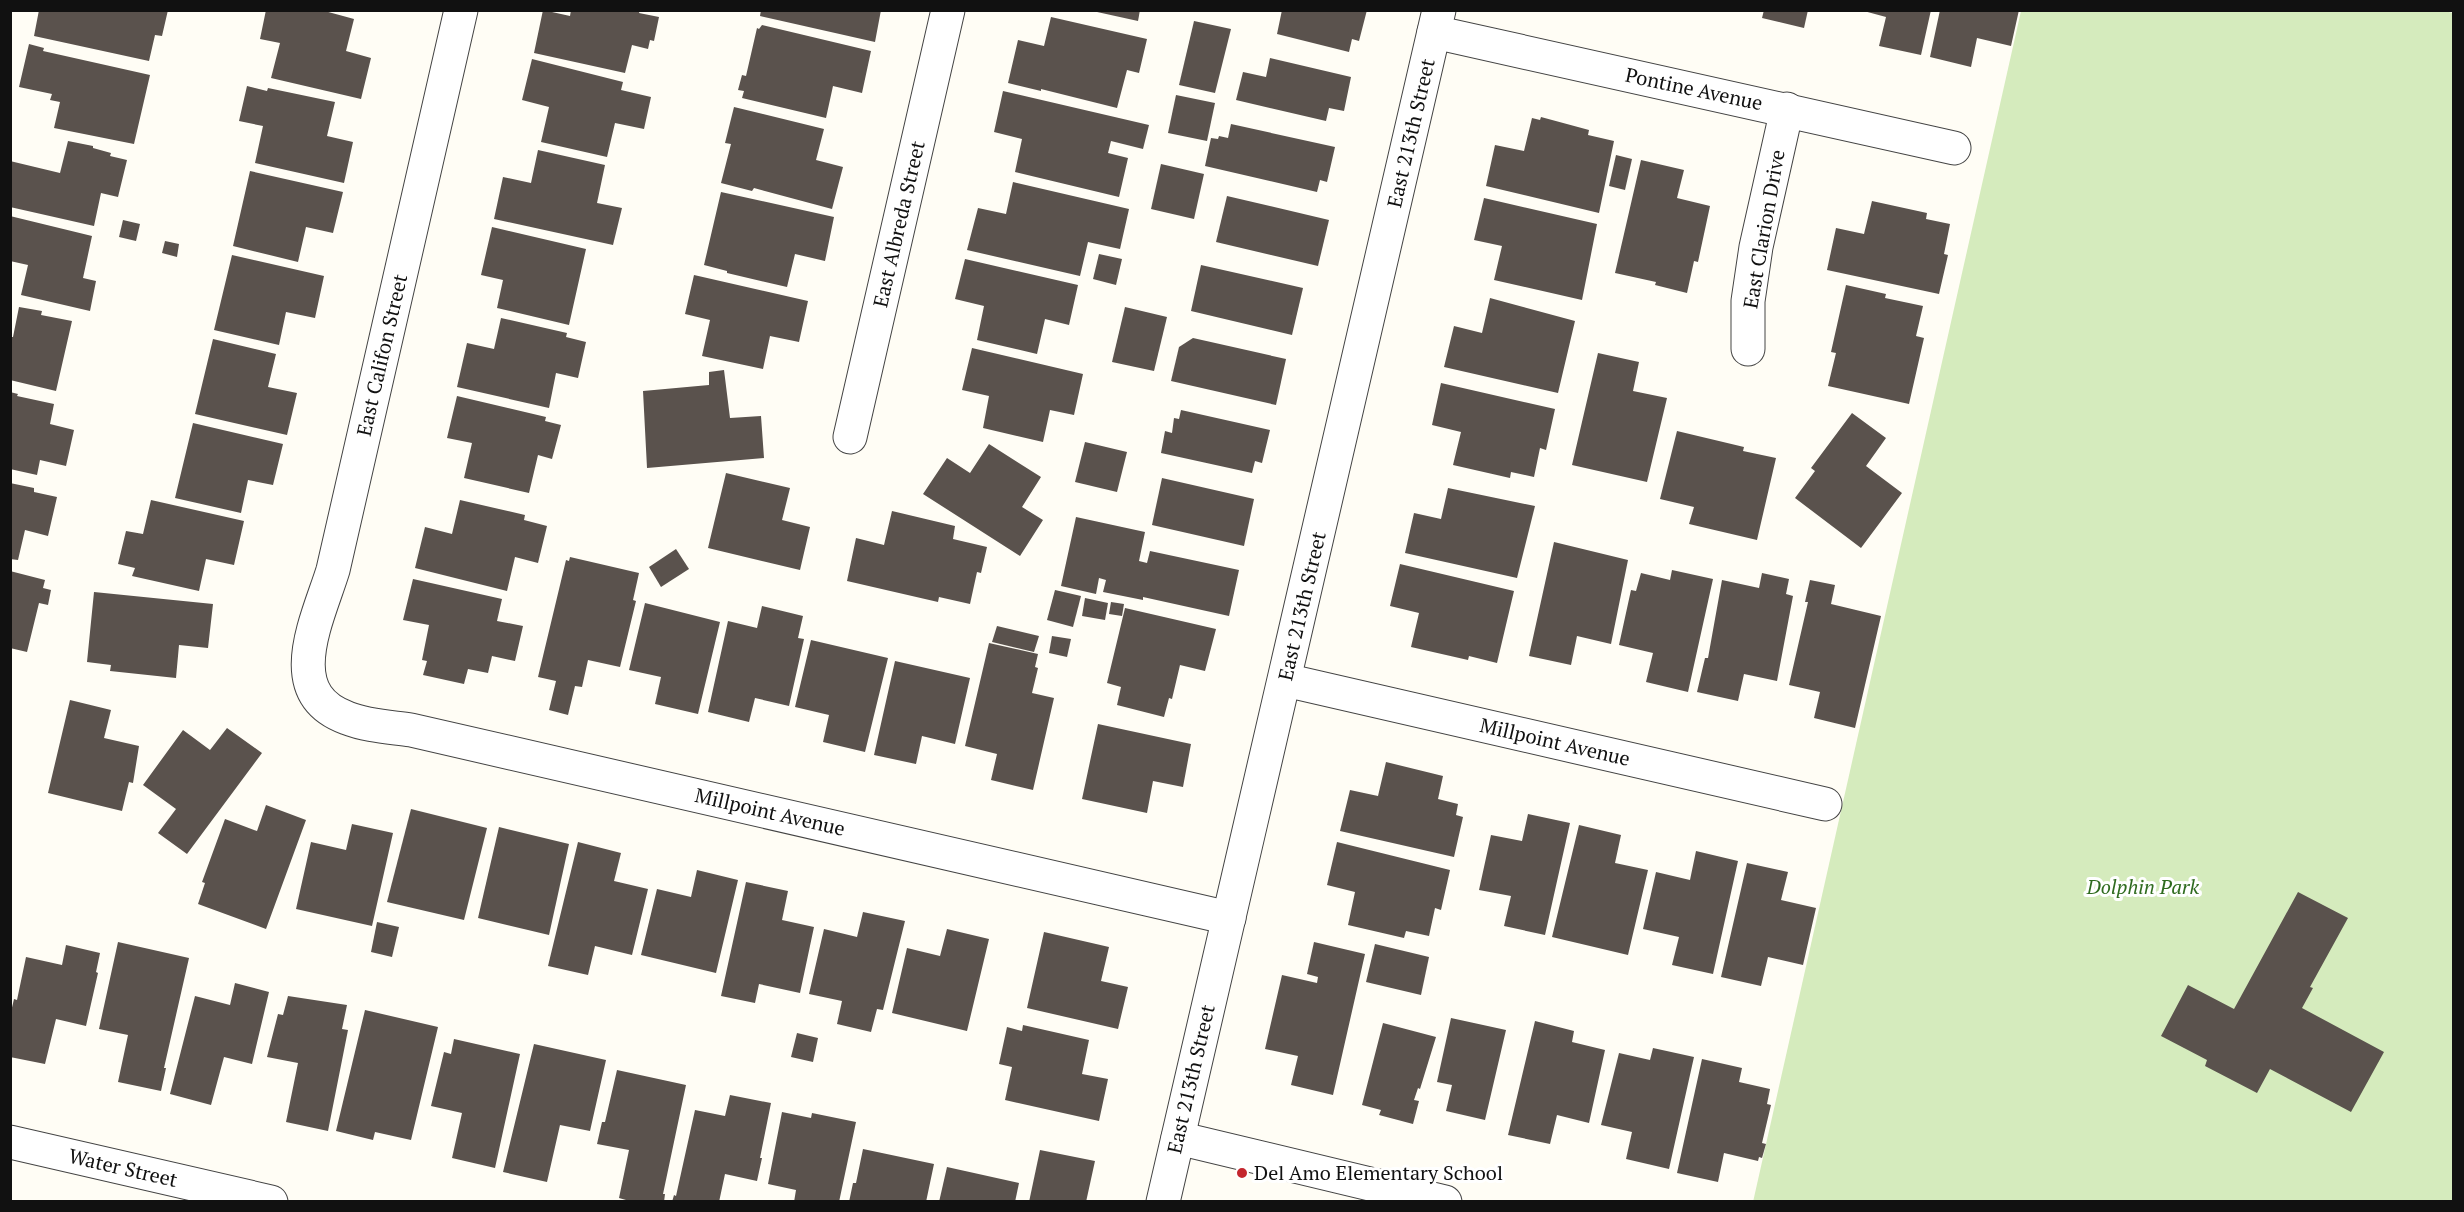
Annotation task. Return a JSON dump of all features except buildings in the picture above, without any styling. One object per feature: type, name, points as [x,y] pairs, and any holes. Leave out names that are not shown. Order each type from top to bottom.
[{"type":"street","name":"East Califon Street","points":[[316,697],[308,678],[308,652],[333,570],[461,10]]},
{"type":"street","name":"East Albreda Street","points":[[850,437],[948,10]]},
{"type":"street","name":"Pontine Avenue","points":[[1437,21],[1954,148]]},
{"type":"street","name":"East 213th Street","points":[[1163,1202],[1437,21]]},
{"type":"street","name":"East Clarion Drive","points":[[1748,349],[1748,301],[1756,247],[1788,109]]},
{"type":"street","name":"Millpoint Avenue","points":[[1285,680],[1825,804]]},
{"type":"street","name":"Millpoint Avenue","points":[[316,697],[328,708],[347,718],[375,725],[434,736],[1228,918]]},
{"type":"street","points":[[1178,1138],[1445,1202]]},
{"type":"street","name":"Water Street","points":[[10,1142],[179,1192],[271,1202]]},
{"type":"green space","name":"Dolphin Park","points":[[2440,10],[2453,13],[2453,1201],[1753,1202],[2021,11]]},
{"type":"place","name":"Del Amo Elementary School","points":[[1242,1173]]}]
